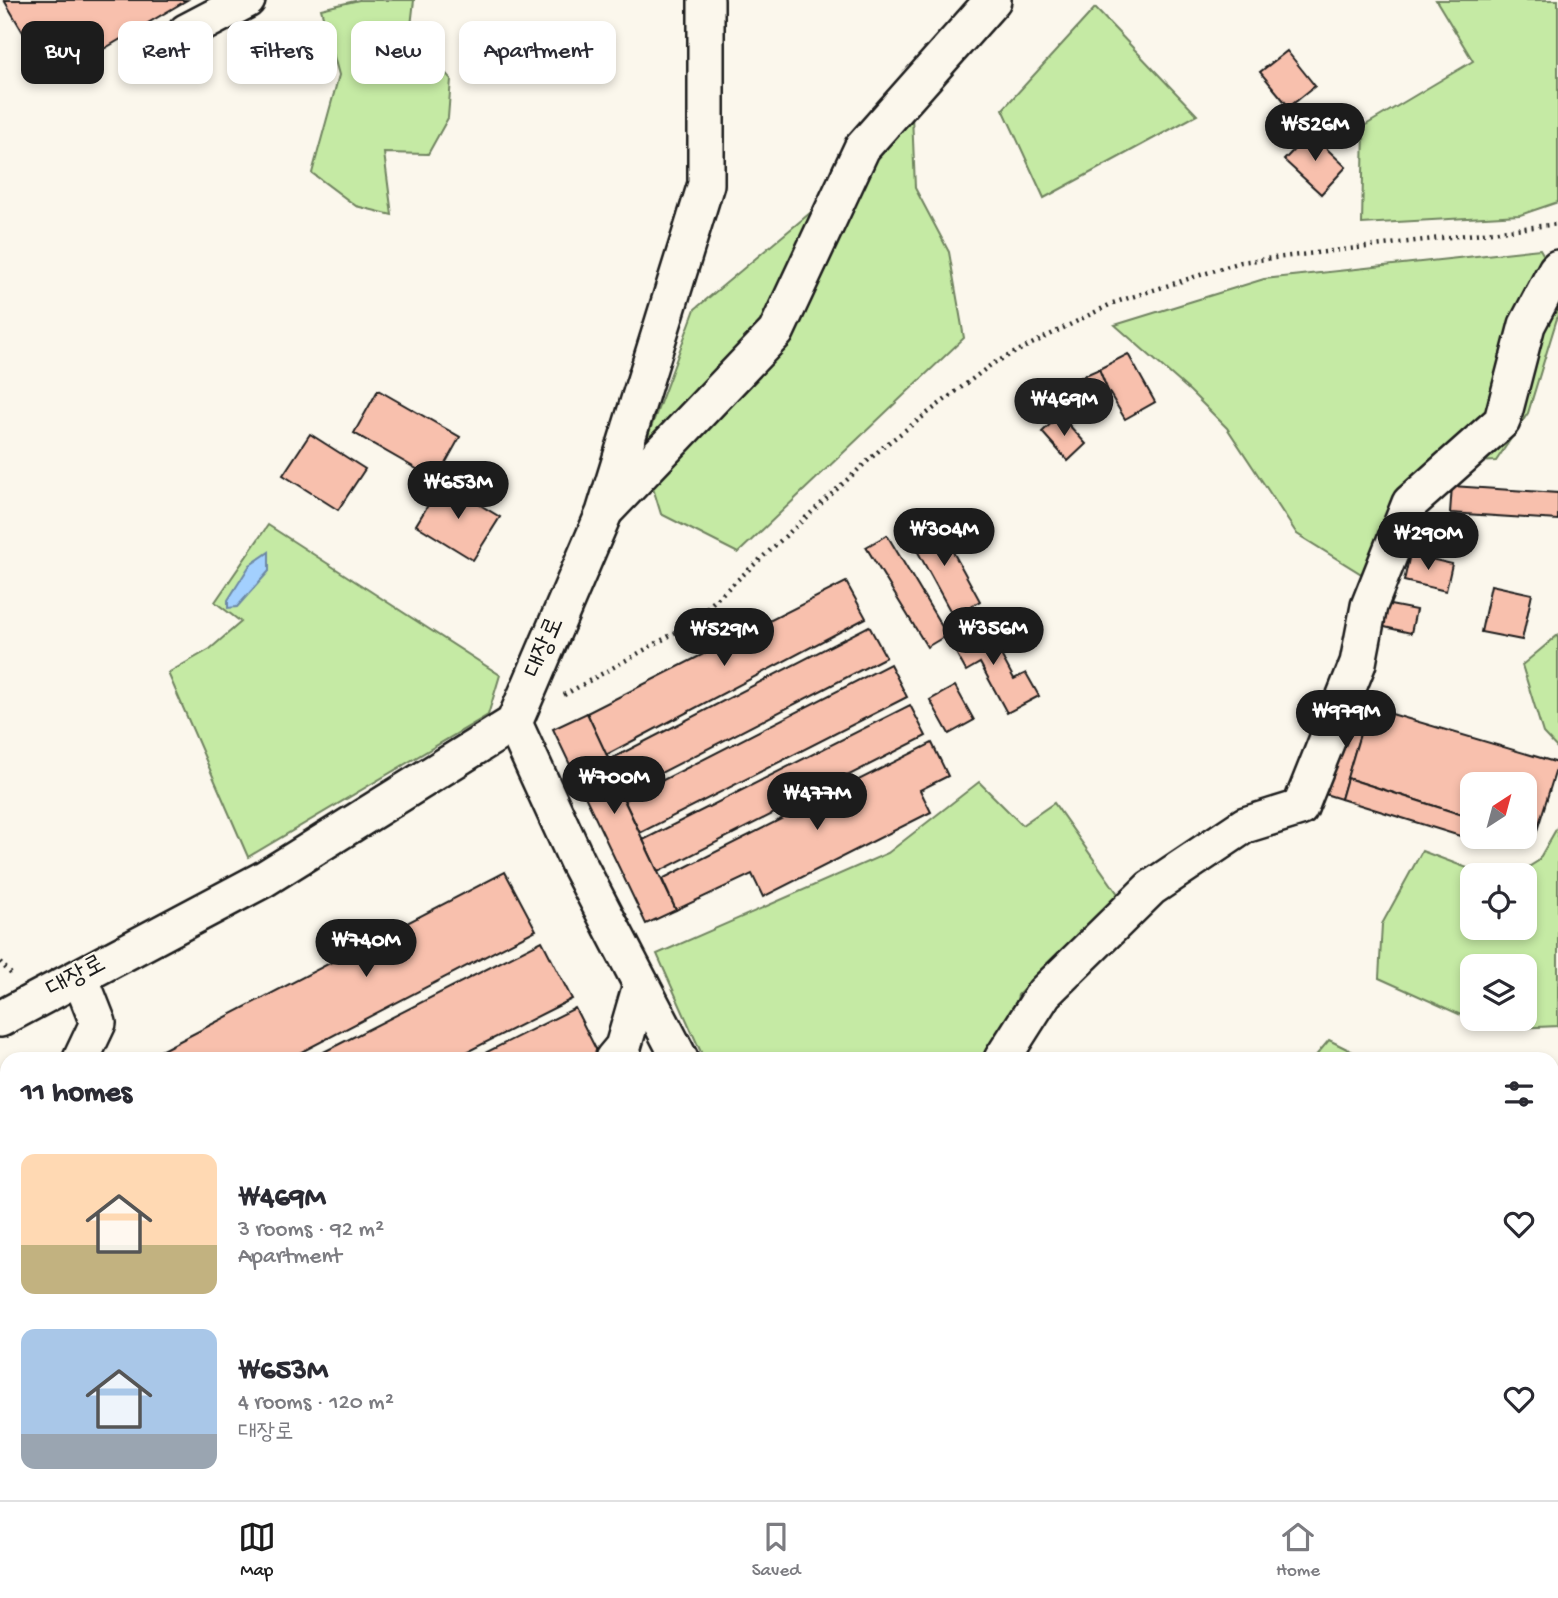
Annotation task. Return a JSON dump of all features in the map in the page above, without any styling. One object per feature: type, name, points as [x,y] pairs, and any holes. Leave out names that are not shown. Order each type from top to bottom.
[{"type":"street","points":[[207,21],[247,0]]},
{"type":"street","name":"대장로","points":[[0,1019],[264,879],[514,723],[604,513],[706,184],[706,0]]},
{"type":"street","points":[[604,513],[776,332],[862,148],[993,0]]},
{"type":"street","points":[[1006,1052],[1044,993],[1151,888],[1245,825],[1300,808],[1358,663],[1369,607],[1410,503],[1502,421],[1527,325],[1558,268]]},
{"type":"street","points":[[514,723],[578,863],[676,1052]]},
{"type":"street","points":[[80,976],[98,1023],[84,1052]]},
{"type":"street","points":[[619,1052],[623,1047],[641,985]]},
{"type":"path","points":[[560,697],[687,626],[883,447],[992,364],[1114,303],[1241,262],[1558,224]]},
{"type":"green space","points":[[359,0],[414,0],[412,21],[351,21],[351,84],[445,84],[445,73],[451,79],[448,118],[428,154],[384,153],[392,215],[356,206],[312,173],[339,75],[337,21],[324,21],[321,9]]},
{"type":"green space","points":[[1436,0],[1558,0],[1558,202],[1520,215],[1362,224],[1364,126],[1473,61]]},
{"type":"green space","points":[[1095,8],[1197,115],[1044,198],[1003,109]]},
{"type":"green space","points":[[912,115],[915,188],[949,252],[964,338],[738,553],[661,514],[642,452],[695,309],[810,213]]},
{"type":"green space","points":[[1540,249],[1558,280],[1558,315],[1528,413],[1496,461],[1475,462],[1402,523],[1368,578],[1297,534],[1227,428],[1190,391],[1115,325],[1264,279]]},
{"type":"green space","points":[[268,525],[500,675],[488,715],[248,857],[168,673],[210,649],[241,622],[215,602]]},
{"type":"green space","points":[[1558,635],[1558,749],[1543,733],[1522,665]]},
{"type":"green space","points":[[979,782],[1022,825],[1054,803],[1118,894],[1018,995],[1010,1028],[999,1052],[701,1052],[657,954],[888,853]]},
{"type":"green space","points":[[1558,826],[1558,1026],[1537,1027],[1537,954],[1460,954],[1460,1015],[1379,978],[1382,924],[1422,851],[1460,865],[1460,940],[1537,940],[1537,863],[1535,863]]},
{"type":"green space","points":[[1329,1040],[1353,1052],[1319,1052]]},
{"type":"water","points":[[269,552],[269,571],[237,607],[228,608],[228,600],[250,565]]},
{"type":"building","points":[[4,0],[187,0],[151,21],[118,21],[118,41],[104,49],[104,21],[21,21],[21,29]]},
{"type":"building","points":[[1287,51],[1315,86],[1289,107],[1260,72]]},
{"type":"building","points":[[1310,133],[1346,167],[1321,194],[1284,160]]},
{"type":"building","points":[[1128,354],[1155,402],[1125,419],[1107,389],[1099,369]]},
{"type":"building","points":[[1099,369],[1107,389],[1088,397],[1094,411],[1073,419],[1058,387]]},
{"type":"building","points":[[378,390],[460,437],[436,480],[354,433]]},
{"type":"building","points":[[1060,415],[1086,444],[1068,461],[1042,432]]},
{"type":"building","points":[[310,434],[365,469],[338,510],[283,475]]},
{"type":"building","points":[[442,482],[500,517],[473,560],[416,525]]},
{"type":"building","points":[[1452,486],[1558,493],[1558,520],[1450,513]]},
{"type":"building","points":[[935,519],[980,601],[953,616],[908,534]]},
{"type":"building","points":[[887,535],[947,635],[927,647],[866,547]]},
{"type":"building","points":[[1410,554],[1452,564],[1446,591],[1404,581]]},
{"type":"building","points":[[846,582],[866,618],[606,755],[587,713]]},
{"type":"building","points":[[1491,585],[1532,594],[1522,640],[1481,632]]},
{"type":"building","points":[[1385,604],[1416,610],[1411,633],[1380,626]]},
{"type":"building","points":[[983,621],[1014,679],[1026,673],[1039,696],[1007,713],[980,663],[966,671],[949,640]]},
{"type":"building","points":[[869,626],[886,657],[624,792],[609,760]]},
{"type":"building","points":[[890,664],[907,697],[640,833],[624,800]]},
{"type":"building","points":[[955,686],[974,720],[949,734],[930,700]]},
{"type":"building","points":[[1351,702],[1368,707],[1341,799],[1325,794]]},
{"type":"building","points":[[910,705],[926,736],[658,872],[643,840]]},
{"type":"building","points":[[1368,707],[1558,763],[1537,831],[1537,772],[1460,772],[1460,814],[1347,778]]},
{"type":"building","points":[[587,713],[624,792],[624,800],[676,910],[646,924],[553,729]]},
{"type":"building","points":[[932,743],[948,776],[920,790],[931,812],[763,897],[752,874],[676,910],[662,879]]},
{"type":"building","points":[[1347,778],[1460,814],[1460,836],[1341,799]]},
{"type":"building","points":[[505,872],[536,930],[301,1052],[158,1052]]},
{"type":"building","points":[[542,941],[572,999],[467,1052],[324,1052]]},
{"type":"building","points":[[575,1008],[597,1052],[487,1052]]}]
